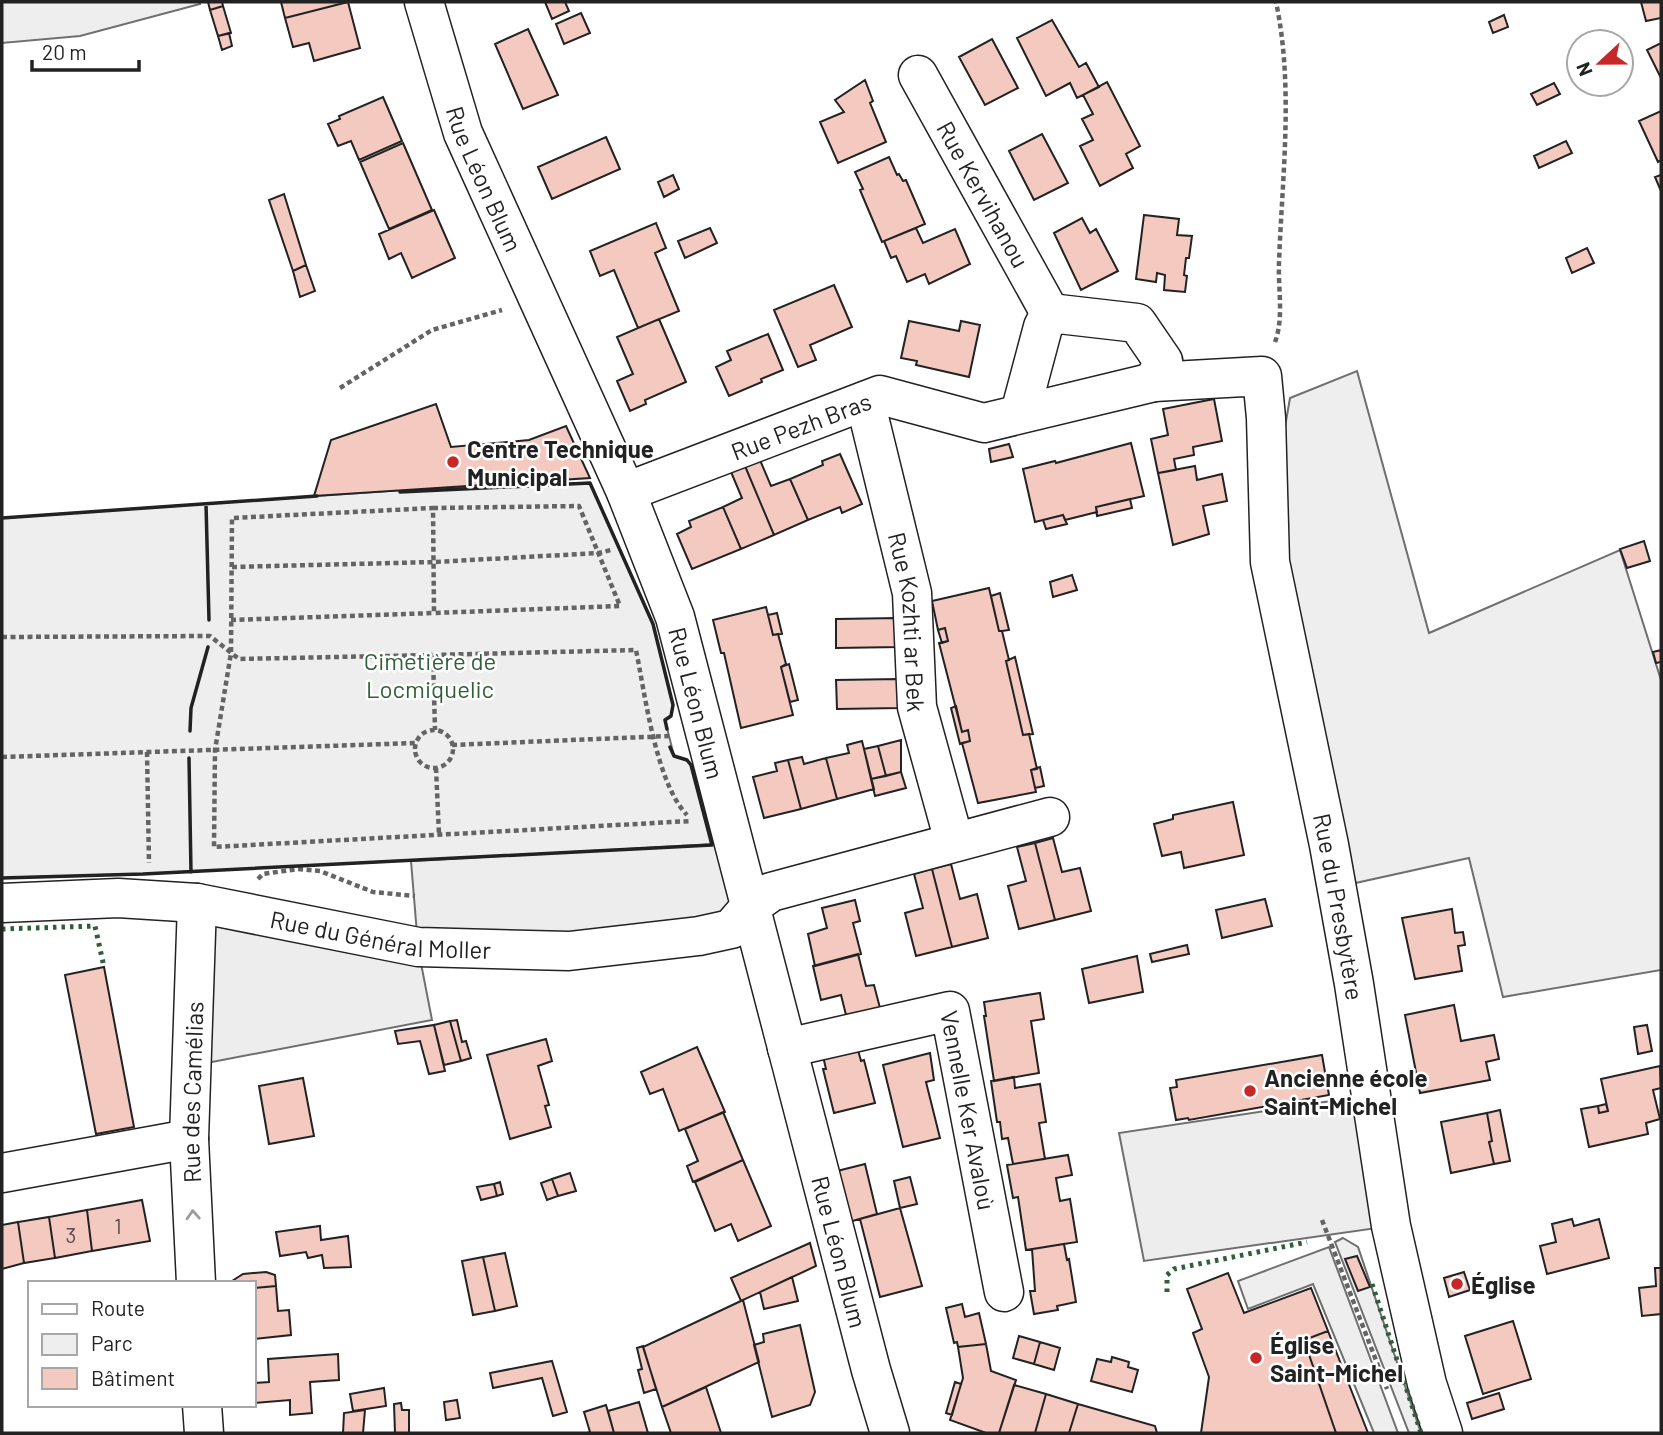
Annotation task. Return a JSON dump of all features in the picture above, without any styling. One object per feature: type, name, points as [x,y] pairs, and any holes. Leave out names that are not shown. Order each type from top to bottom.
[{"type":"street","name":"Rue Léon Blum","points":[[424,2],[463,133],[626,492],[675,617],[871,1370],[895,1433]]},
{"type":"street","name":"Rue Kervihanou","points":[[918,75],[1050,313]]},
{"type":"street","points":[[1020,412],[1043,327],[1050,313],[1137,323],[1163,361],[1154,382]]},
{"type":"street","name":"Rue Pezh Bras","points":[[626,492],[880,395],[984,423],[1020,412],[1154,382],[1262,376]]},
{"type":"street","name":"Rue du Presbytère","points":[[1262,376],[1266,418],[1270,562],[1329,845],[1354,984],[1391,1226],[1427,1384],[1443,1433]]},
{"type":"street","name":"Rue Kozhti ar Bek","points":[[864,401],[912,593],[917,708],[954,841]]},
{"type":"street","points":[[750,907],[771,892],[1049,817]]},
{"type":"street","name":"Rue du Général Moller","points":[[2,903],[118,898],[214,907],[418,947],[569,951],[699,936],[731,929],[750,907]]},
{"type":"street","name":"Rue des Camélias","points":[[196,1281],[189,1139],[214,907]]},
{"type":"street","name":"Vennelle Ker Avaloù","points":[[787,1048],[950,1011],[1004,1292]]},
{"type":"street","points":[[2,1173],[189,1139]]},
{"type":"street","points":[[202,1407],[204,1433]]},
{"type":"path","points":[[1262,376],[1280,330],[1284,41],[1276,2]]},
{"type":"path","points":[[340,387],[432,330],[539,298]]},
{"type":"path","points":[[2,637],[210,636],[231,653],[239,659],[636,650],[653,738],[676,804],[692,821],[214,846],[215,750],[231,653],[231,620],[232,567],[232,518],[433,508],[579,506],[621,606],[231,620]]},
{"type":"path","points":[[433,508],[434,612]]},
{"type":"path","points":[[232,567],[434,562],[598,553],[619,548]]},
{"type":"path","points":[[433,655],[435,730]]},
{"type":"path","points":[[452,746],[668,737],[702,722]]},
{"type":"path","points":[[435,730],[446,735],[452,746],[447,763],[436,768],[424,765],[416,755],[416,743],[423,734],[435,730]]},
{"type":"path","points":[[2,757],[416,743]]},
{"type":"path","points":[[118,898],[143,874],[150,861],[147,752]]},
{"type":"path","points":[[436,768],[439,835]]},
{"type":"path","points":[[214,907],[263,874],[298,869],[320,871],[373,892],[415,896]]},
{"type":"path","points":[[1322,1220],[1390,1396]]},
{"type":"green space","points":[[2,2],[200,4],[80,36],[2,43]]},
{"type":"green space","points":[[1357,371],[1429,633],[1620,550],[1661,680],[1661,970],[1503,997],[1469,858],[1351,884],[1273,496],[1290,398]]},
{"type":"green space","name":"Cimetière de Locmiquelic","points":[[590,483],[653,624],[673,705],[671,716],[665,720],[674,756],[687,760],[691,765],[712,845],[143,874],[2,878],[2,518],[431,488]]},
{"type":"green space","points":[[1343,1238],[1358,1247],[1421,1433],[1409,1433],[1335,1242]]},
{"type":"green space","points":[[1329,1247],[1398,1433],[1374,1433],[1313,1284],[1248,1309],[1238,1281]]},
{"type":"shaded area","points":[[734,843],[731,929],[418,948],[432,1020],[191,1066],[197,903],[418,946],[411,861]]},
{"type":"shaded area","points":[[1371,1095],[1391,1226],[1144,1261],[1119,1133]]},
{"type":"building","points":[[208,2],[222,2],[223,6],[210,10]]},
{"type":"building","points":[[281,2],[348,2],[285,18]]},
{"type":"building","points":[[348,2],[360,48],[314,61],[309,43],[293,47],[285,18]]},
{"type":"building","points":[[545,2],[565,2],[569,11],[552,19]]},
{"type":"building","points":[[1641,2],[1661,2],[1661,18],[1646,21]]},
{"type":"building","points":[[223,6],[231,33],[218,36],[210,10]]},
{"type":"building","points":[[581,13],[590,33],[564,44],[556,24]]},
{"type":"building","points":[[1504,15],[1508,27],[1493,33],[1489,22]]},
{"type":"building","points":[[1052,20],[1079,67],[1086,63],[1099,87],[1077,98],[1070,83],[1046,96],[1017,38]]},
{"type":"building","points":[[528,29],[558,95],[523,109],[495,44]]},
{"type":"building","points":[[229,33],[232,46],[222,50],[218,36]]},
{"type":"building","points":[[992,39],[1018,88],[985,105],[959,57]]},
{"type":"building","points":[[1661,43],[1661,78],[1647,50]]},
{"type":"building","points":[[865,80],[873,101],[870,103],[886,142],[838,163],[820,122],[844,112],[835,100]]},
{"type":"building","points":[[1107,82],[1140,146],[1126,154],[1133,168],[1100,186],[1080,146],[1093,140],[1082,119],[1093,114],[1083,95]]},
{"type":"building","points":[[1554,83],[1560,94],[1537,105],[1531,94]]},
{"type":"building","points":[[383,97],[402,141],[359,160],[351,141],[338,146],[328,124],[340,119],[339,116]]},
{"type":"building","points":[[1661,111],[1661,160],[1658,162],[1639,121]]},
{"type":"building","points":[[1042,134],[1068,183],[1034,200],[1009,151]]},
{"type":"building","points":[[606,137],[620,169],[552,199],[538,167]]},
{"type":"building","points":[[1566,141],[1572,153],[1539,168],[1534,156]]},
{"type":"building","points":[[403,143],[432,210],[389,229],[360,162]]},
{"type":"building","points":[[889,157],[897,175],[899,174],[903,181],[906,180],[925,224],[882,242],[855,172]]},
{"type":"building","points":[[673,175],[679,189],[664,197],[658,182]]},
{"type":"building","points":[[1661,175],[1661,191],[1655,177]]},
{"type":"building","points":[[284,194],[306,265],[293,271],[269,200]]},
{"type":"building","points":[[434,210],[455,258],[412,278],[401,253],[389,259],[379,234]]},
{"type":"building","points":[[1144,215],[1179,219],[1177,235],[1192,236],[1189,258],[1186,258],[1185,292],[1164,290],[1165,275],[1157,273],[1156,282],[1136,279]]},
{"type":"building","points":[[1082,218],[1090,233],[1096,229],[1118,271],[1081,290],[1054,233]]},
{"type":"building","points":[[656,223],[666,248],[655,253],[679,311],[638,328],[614,270],[600,276],[590,251]]},
{"type":"building","points":[[710,228],[717,243],[685,258],[678,241]]},
{"type":"building","points":[[916,228],[923,243],[955,229],[970,264],[929,284],[925,274],[907,282],[896,256],[891,258],[884,241]]},
{"type":"building","points":[[1587,248],[1594,263],[1572,273],[1566,258]]},
{"type":"building","points":[[306,265],[315,291],[300,297],[293,271]]},
{"type":"building","points":[[834,285],[852,327],[810,345],[816,360],[798,367],[774,310]]},
{"type":"building","points":[[659,319],[686,382],[645,400],[646,404],[630,411],[617,381],[633,374],[617,337]]},
{"type":"building","points":[[909,321],[959,331],[961,321],[980,325],[969,377],[916,365],[917,361],[901,358]]},
{"type":"building","points":[[768,334],[783,370],[729,396],[716,367],[731,360],[727,351]]},
{"type":"building","points":[[1214,399],[1222,441],[1193,447],[1194,455],[1174,459],[1176,470],[1158,473],[1151,439],[1168,435],[1163,409]]},
{"type":"building","name":"Centre Technique Municipal","points":[[436,404],[451,447],[529,440],[566,426],[590,478],[314,496],[331,440]]},
{"type":"building","points":[[1131,443],[1144,496],[1096,507],[1097,512],[1065,520],[1063,515],[1035,522],[1023,469]]},
{"type":"building","points":[[1009,444],[1013,457],[991,462],[989,449]]},
{"type":"building","points":[[840,454],[862,504],[842,513],[840,507],[808,520],[790,479],[823,465],[822,461]]},
{"type":"building","points":[[760,460],[771,486],[790,479],[808,520],[774,535],[745,466]]},
{"type":"building","points":[[745,466],[774,535],[741,549],[723,507],[742,498],[731,472]]},
{"type":"building","points":[[1195,466],[1197,480],[1222,474],[1227,501],[1203,506],[1209,534],[1173,545],[1158,473]]},
{"type":"building","points":[[1130,499],[1132,508],[1097,516],[1096,507]]},
{"type":"building","points":[[723,507],[741,549],[692,569],[677,534],[691,527],[689,521]]},
{"type":"building","points":[[1063,515],[1067,524],[1046,529],[1043,520]]},
{"type":"building","points":[[1644,541],[1650,561],[1627,568],[1620,549]]},
{"type":"building","points":[[1072,575],[1077,590],[1053,597],[1050,582]]},
{"type":"building","points":[[989,588],[1009,660],[1006,661],[1023,735],[1029,734],[1037,769],[1031,770],[1036,792],[978,803],[962,743],[970,741],[968,730],[962,732],[939,643],[948,641],[945,628],[938,630],[932,601]]},
{"type":"building","points":[[1000,593],[1009,630],[999,631],[991,596]]},
{"type":"building","points":[[766,607],[773,635],[778,634],[786,664],[781,667],[793,715],[741,728],[724,653],[721,653],[713,620]]},
{"type":"building","points":[[777,613],[782,634],[773,635],[768,615]]},
{"type":"building","points":[[898,618],[899,647],[836,648],[836,619]]},
{"type":"building","points":[[945,628],[948,641],[942,643],[938,630]]},
{"type":"building","points":[[1661,650],[1661,662],[1656,663],[1653,652]]},
{"type":"building","points":[[1015,657],[1033,734],[1023,735],[1006,661]]},
{"type":"building","points":[[789,664],[798,700],[790,702],[781,667]]},
{"type":"building","points":[[899,679],[900,708],[837,709],[836,680]]},
{"type":"building","points":[[956,706],[962,732],[968,730],[970,741],[960,744],[951,708]]},
{"type":"building","points":[[901,740],[901,772],[886,776],[878,746]]},
{"type":"building","points":[[862,741],[874,789],[837,799],[826,758],[849,753],[847,745]]},
{"type":"building","points":[[878,746],[886,776],[871,779],[864,749]]},
{"type":"building","points":[[802,757],[804,764],[826,758],[837,799],[801,809],[788,760]]},
{"type":"building","points":[[788,760],[801,809],[764,818],[753,777],[777,771],[775,763]]},
{"type":"building","points":[[1040,767],[1044,786],[1035,788],[1031,770]]},
{"type":"building","points":[[901,772],[906,788],[875,796],[871,779]]},
{"type":"building","points":[[1233,802],[1244,855],[1184,868],[1181,852],[1162,856],[1154,824],[1173,819],[1173,815]]},
{"type":"building","points":[[1053,838],[1062,872],[1080,868],[1091,911],[1055,920],[1035,843]]},
{"type":"building","points":[[1035,843],[1055,920],[1019,929],[1008,886],[1026,881],[1017,847]]},
{"type":"building","points":[[951,864],[960,899],[977,894],[988,938],[952,947],[932,869]]},
{"type":"building","points":[[932,869],[952,947],[916,956],[905,913],[923,908],[914,874]]},
{"type":"building","points":[[1265,899],[1272,926],[1222,938],[1216,910]]},
{"type":"building","points":[[855,900],[860,921],[853,923],[861,954],[815,966],[808,934],[827,928],[822,908]]},
{"type":"building","points":[[1452,909],[1455,933],[1463,932],[1465,945],[1458,946],[1462,971],[1415,979],[1402,918]]},
{"type":"building","points":[[1187,945],[1189,954],[1152,962],[1150,954]]},
{"type":"building","points":[[858,954],[866,986],[874,985],[880,1008],[846,1015],[841,995],[821,1000],[813,966]]},
{"type":"building","points":[[1137,956],[1143,992],[1089,1003],[1082,969]]},
{"type":"building","points":[[104,967],[134,1127],[96,1134],[65,975]]},
{"type":"building","points":[[1040,993],[1044,1019],[1031,1021],[1039,1073],[994,1081],[984,1002]]},
{"type":"building","points":[[1454,1005],[1461,1041],[1494,1035],[1499,1059],[1486,1062],[1490,1080],[1420,1093],[1405,1015]]},
{"type":"building","points":[[457,1020],[462,1042],[466,1041],[471,1058],[461,1061],[450,1021]]},
{"type":"building","points":[[450,1021],[461,1061],[444,1065],[434,1025]]},
{"type":"building","points":[[434,1025],[445,1071],[429,1074],[420,1041],[398,1044],[395,1031]]},
{"type":"building","points":[[1647,1025],[1652,1051],[1638,1054],[1634,1027]]},
{"type":"building","points":[[546,1039],[552,1061],[538,1066],[549,1105],[545,1106],[551,1127],[510,1139],[487,1055]]},
{"type":"building","points":[[856,1043],[861,1061],[864,1060],[875,1103],[834,1113],[823,1069],[826,1069],[822,1052]]},
{"type":"building","points":[[697,1047],[725,1112],[679,1131],[663,1089],[650,1094],[641,1072]]},
{"type":"building","points":[[930,1053],[934,1080],[926,1082],[940,1138],[903,1147],[883,1065]]},
{"type":"building","name":"Ancienne école Saint-Michel","points":[[1322,1055],[1329,1095],[1176,1120],[1170,1088],[1177,1087],[1176,1080]]},
{"type":"building","points":[[1660,1066],[1661,1088],[1653,1090],[1660,1119],[1646,1123],[1648,1134],[1589,1147],[1581,1109],[1598,1106],[1599,1113],[1608,1111],[1601,1079]]},
{"type":"building","points":[[1014,1077],[1015,1088],[1040,1084],[1046,1122],[1039,1123],[1045,1159],[1013,1164],[1008,1138],[1002,1139],[991,1081]]},
{"type":"building","points":[[303,1078],[314,1136],[269,1144],[259,1086]]},
{"type":"building","points":[[1606,1104],[1608,1111],[1599,1113],[1598,1106]]},
{"type":"building","points":[[1500,1110],[1510,1161],[1494,1164],[1487,1113]]},
{"type":"building","points":[[723,1112],[743,1160],[693,1182],[687,1166],[698,1161],[685,1129]]},
{"type":"building","points":[[1487,1113],[1494,1164],[1451,1173],[1441,1122]]},
{"type":"building","points":[[1068,1155],[1072,1175],[1056,1178],[1060,1201],[1070,1199],[1077,1242],[1026,1250],[1018,1197],[1013,1198],[1007,1165]]},
{"type":"building","points":[[743,1160],[771,1226],[738,1241],[731,1224],[715,1231],[695,1182]]},
{"type":"building","points":[[865,1164],[877,1214],[849,1222],[837,1171]]},
{"type":"building","points":[[570,1173],[576,1191],[558,1196],[552,1179]]},
{"type":"building","points":[[910,1177],[917,1204],[900,1208],[894,1181]]},
{"type":"building","points":[[552,1179],[558,1196],[547,1200],[541,1183]]},
{"type":"building","points":[[500,1182],[503,1194],[497,1196],[494,1184]]},
{"type":"building","points":[[494,1184],[497,1196],[481,1200],[477,1187]]},
{"type":"building","points":[[142,1200],[150,1241],[92,1251],[87,1210]]},
{"type":"building","points":[[900,1208],[922,1286],[880,1297],[860,1219]]},
{"type":"building","points":[[87,1210],[92,1251],[55,1258],[49,1217]]},
{"type":"building","points":[[49,1217],[55,1258],[24,1263],[18,1222]]},
{"type":"building","points":[[1572,1219],[1574,1226],[1599,1219],[1609,1258],[1547,1274],[1540,1246],[1556,1242],[1552,1224]]},
{"type":"building","points":[[18,1222],[24,1263],[2,1269],[2,1225]]},
{"type":"building","points":[[320,1226],[321,1240],[348,1236],[351,1267],[324,1268],[322,1255],[308,1258],[306,1252],[280,1256],[276,1232]]},
{"type":"building","points":[[810,1243],[816,1266],[741,1301],[731,1278]]},
{"type":"building","points":[[1064,1244],[1076,1302],[1057,1306],[1058,1310],[1034,1314],[1030,1291],[1035,1291],[1032,1249]]},
{"type":"building","points":[[505,1253],[517,1306],[495,1311],[483,1257]]},
{"type":"building","points":[[1357,1256],[1370,1287],[1358,1291],[1345,1259]]},
{"type":"building","points":[[483,1257],[495,1311],[473,1315],[462,1261]]},
{"type":"building","points":[[1655,1268],[1661,1268],[1661,1314],[1642,1316],[1639,1288],[1656,1286]]},
{"type":"building","points":[[266,1272],[275,1275],[276,1286],[256,1288],[256,1281],[232,1281],[243,1274]]},
{"type":"building","name":"Église","points":[[1464,1272],[1470,1290],[1449,1297],[1444,1278]]},
{"type":"building","name":"Église Saint-Michel","points":[[1228,1273],[1244,1313],[1311,1288],[1328,1331],[1304,1340],[1336,1433],[1201,1433],[1209,1377],[1193,1333],[1202,1329],[1187,1289]]},
{"type":"building","points":[[792,1277],[798,1301],[764,1309],[760,1292]]},
{"type":"building","points":[[276,1286],[278,1311],[289,1310],[291,1335],[256,1339],[256,1288]]},
{"type":"building","points":[[743,1300],[759,1362],[662,1407],[643,1347]]},
{"type":"building","points":[[962,1304],[965,1317],[979,1313],[986,1344],[958,1347],[957,1342],[954,1343],[946,1308]]},
{"type":"building","points":[[1513,1321],[1531,1379],[1483,1394],[1465,1336]]},
{"type":"building","points":[[800,1325],[815,1392],[810,1405],[772,1417],[754,1345],[764,1342],[763,1334]]},
{"type":"building","points":[[1328,1331],[1368,1433],[1336,1433],[1304,1340]]},
{"type":"building","points":[[1019,1336],[1040,1342],[1034,1364],[1013,1358]]},
{"type":"building","points":[[1040,1342],[1060,1348],[1054,1370],[1034,1364]]},
{"type":"building","points":[[986,1344],[991,1371],[1016,1380],[999,1433],[986,1433],[950,1420],[963,1378],[958,1347]]},
{"type":"building","points":[[643,1346],[656,1389],[644,1393],[638,1370],[642,1369],[637,1348]]},
{"type":"building","points":[[338,1354],[339,1380],[310,1382],[312,1413],[290,1415],[290,1400],[256,1403],[256,1383],[269,1382],[268,1359]]},
{"type":"building","points":[[1112,1357],[1129,1362],[1128,1367],[1138,1370],[1132,1392],[1091,1381],[1097,1359],[1111,1362]]},
{"type":"building","points":[[552,1361],[567,1412],[553,1416],[542,1378],[493,1388],[490,1373]]},
{"type":"building","points":[[955,1382],[961,1384],[952,1415],[946,1413]]},
{"type":"building","points":[[1014,1385],[1046,1394],[1035,1433],[999,1433]]},
{"type":"building","points":[[706,1387],[721,1433],[671,1433],[662,1407]]},
{"type":"building","points":[[384,1388],[386,1406],[353,1411],[350,1394]]},
{"type":"building","points":[[1499,1393],[1504,1409],[1472,1419],[1467,1403]]},
{"type":"building","points":[[1046,1394],[1078,1404],[1069,1433],[1035,1433]]},
{"type":"building","points":[[457,1400],[460,1418],[446,1420],[444,1402]]},
{"type":"building","points":[[639,1402],[648,1433],[614,1433],[608,1411]]},
{"type":"building","points":[[401,1403],[402,1410],[409,1410],[409,1433],[395,1433],[394,1404]]},
{"type":"building","points":[[1078,1404],[1155,1426],[1157,1433],[1069,1433]]},
{"type":"building","points":[[606,1405],[614,1433],[587,1433],[590,1432],[584,1412]]},
{"type":"building","points":[[365,1410],[363,1433],[343,1433],[344,1413]]},
{"type":"hedge","points":[[2,929],[95,926],[104,967]]},
{"type":"hedge","points":[[1167,1292],[1167,1275],[1174,1269],[1307,1242]]},
{"type":"hedge","points":[[1372,1284],[1421,1433]]},
{"type":"wall","points":[[400,492],[590,483],[653,624],[673,705],[671,716],[665,720],[667,729]]},
{"type":"wall","points":[[2,518],[317,496]]},
{"type":"wall","points":[[206,504],[209,620]]},
{"type":"wall","points":[[190,731],[191,708],[208,647]]},
{"type":"wall","points":[[2,878],[143,874],[712,845],[691,765],[687,760],[674,756],[670,747]]},
{"type":"wall","points":[[189,758],[191,872]]},
{"type":"place","name":"Centre Technique Municipal","points":[[453,462]]},
{"type":"place","name":"Ancienne école Saint-Michel","points":[[1250,1091]]},
{"type":"place","name":"Église","points":[[1457,1284]]},
{"type":"place","name":"Église Saint-Michel","points":[[1256,1358]]}]
